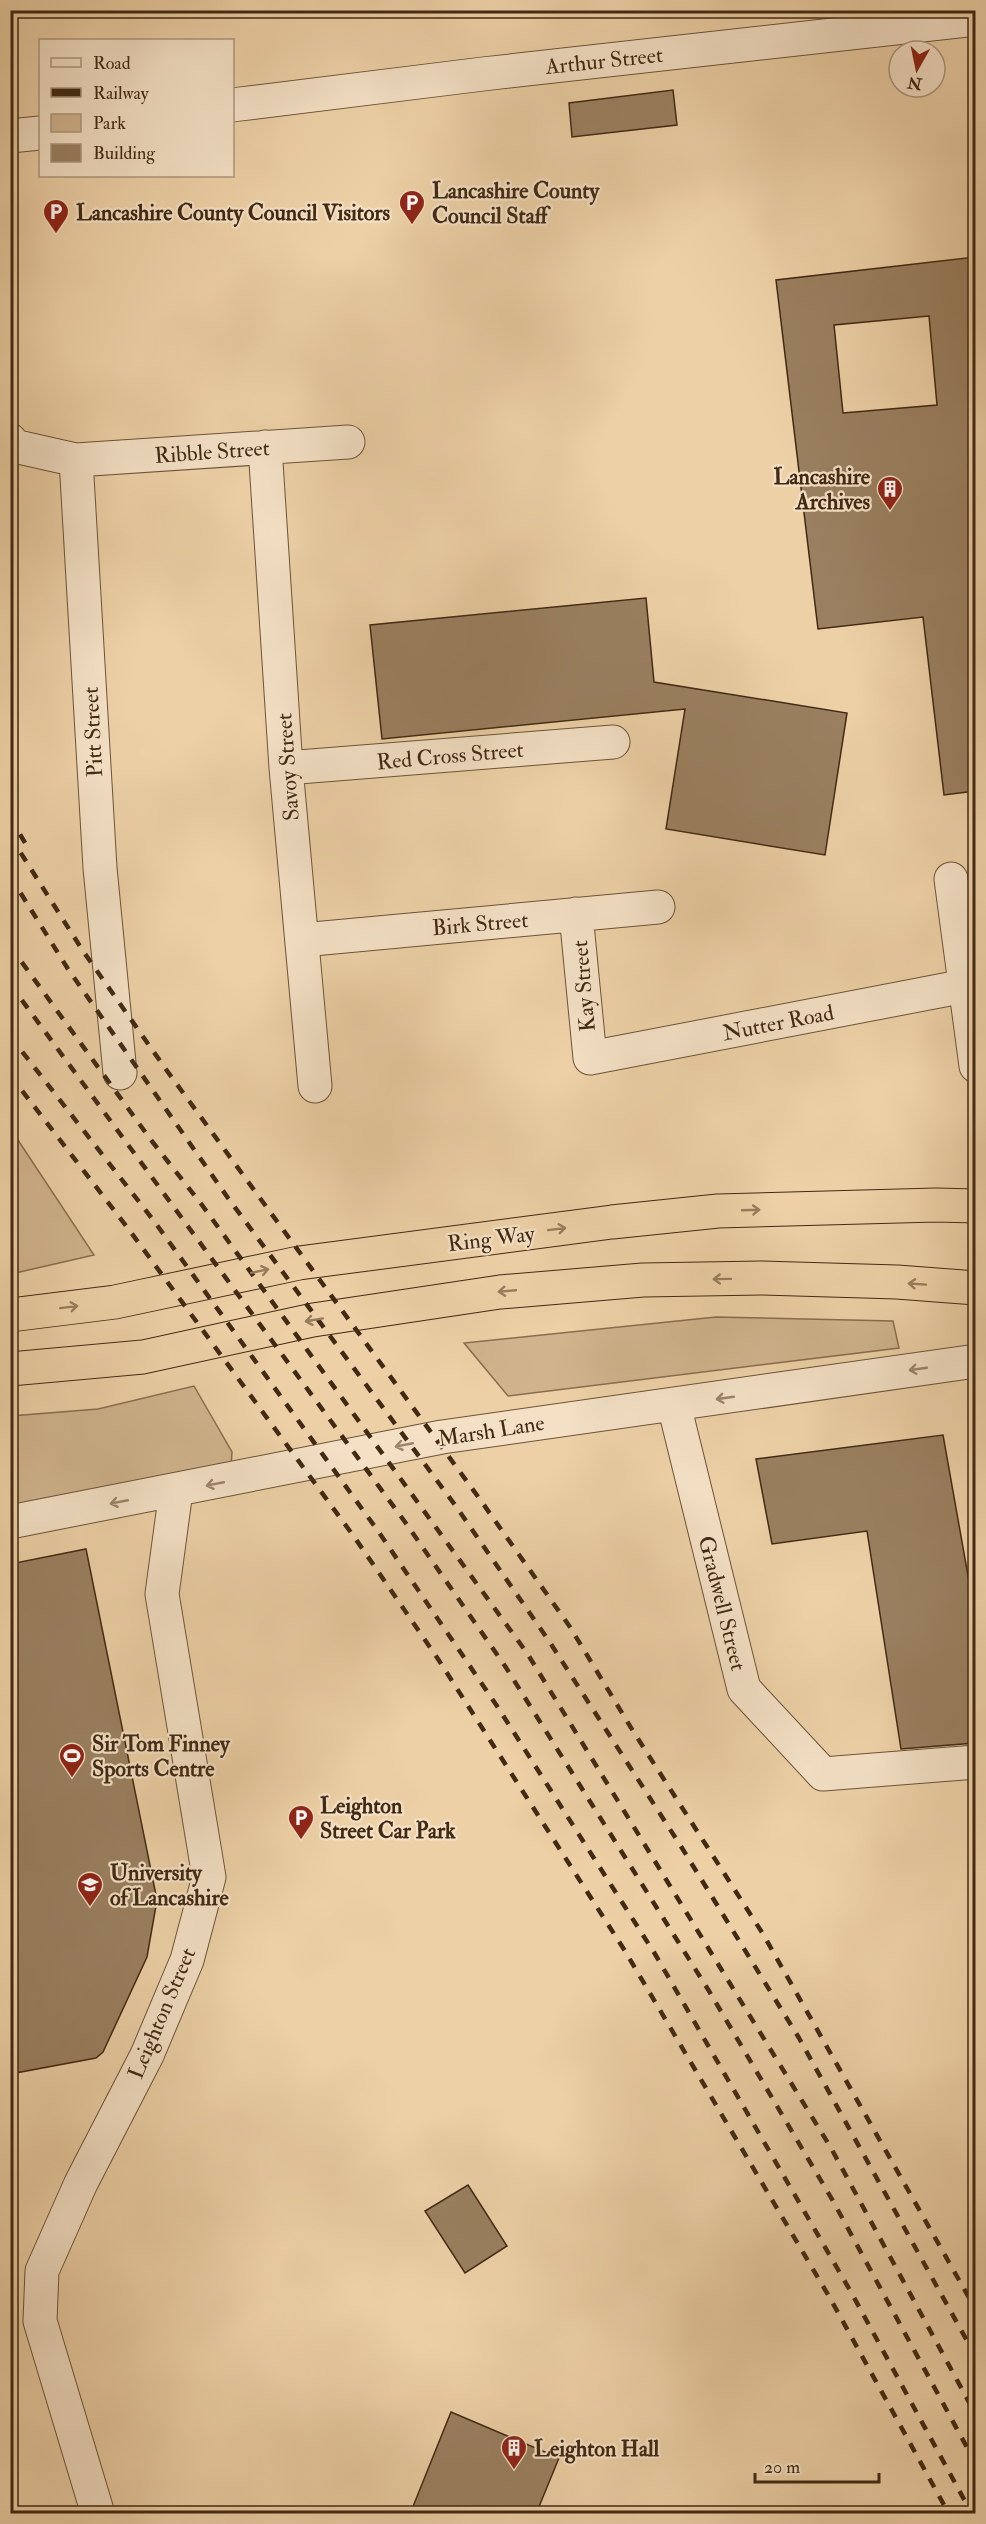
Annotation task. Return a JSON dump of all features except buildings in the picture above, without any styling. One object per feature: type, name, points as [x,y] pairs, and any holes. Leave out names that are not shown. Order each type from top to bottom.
[{"type":"highway","name":"Ring Way","points":[[10,1315],[115,1302],[299,1263],[612,1222],[718,1211],[936,1204],[975,1206]]},
{"type":"highway","points":[[10,1369],[143,1357],[313,1320],[512,1291],[643,1280],[762,1278],[897,1282],[975,1288]]},
{"type":"street","name":"Arthur Street","points":[[234,105],[483,74],[975,19]]},
{"type":"street","points":[[10,136],[39,133]]},
{"type":"street","points":[[10,440],[14,446],[76,460]]},
{"type":"street","name":"Ribble Street","points":[[76,460],[348,442]]},
{"type":"street","name":"Savoy Street","points":[[265,447],[286,768],[315,1086]]},
{"type":"street","name":"Pitt Street","points":[[76,460],[100,868],[120,1073]]},
{"type":"street","name":"Red Cross Street","points":[[286,768],[613,742]]},
{"type":"street","points":[[951,879],[967,932],[965,986],[975,1066]]},
{"type":"street","name":"Birk Street","points":[[302,940],[658,907]]},
{"type":"street","name":"Kay Street","points":[[576,914],[590,1058]]},
{"type":"street","name":"Nutter Road","points":[[590,1058],[965,986]]},
{"type":"street","name":"Marsh Lane","points":[[10,1522],[442,1437],[975,1360]]},
{"type":"street","name":"Gradwell Street","points":[[674,1405],[744,1689],[823,1774],[975,1762]]},
{"type":"street","name":"Leighton Street","points":[[98,2514],[40,2321],[42,2271],[81,2182],[156,2034],[187,1960],[209,1877],[162,1594],[176,1491]]},
{"type":"green space","points":[[10,1128],[94,1255],[11,1274]]},
{"type":"green space","points":[[716,1317],[893,1321],[899,1348],[508,1396],[464,1343]]},
{"type":"green space","points":[[194,1386],[232,1452],[230,1481],[11,1513],[11,1416],[98,1409]]},
{"type":"railway","points":[[10,817],[28,848]]},
{"type":"railway","points":[[10,836],[83,951],[165,1068],[479,1498],[570,1627],[633,1731],[763,1934],[976,2310]]},
{"type":"railway","points":[[10,876],[68,969],[228,1198],[455,1505],[549,1641],[682,1848],[799,2038],[976,2357]]},
{"type":"railway","points":[[10,946],[151,1140],[202,1205],[527,1653],[831,2148],[976,2415]]},
{"type":"railway","points":[[10,984],[405,1522],[505,1666],[709,1991],[833,2201],[976,2464]]},
{"type":"railway","points":[[10,1036],[154,1221],[378,1531],[497,1706],[655,1954],[851,2292],[972,2514]]},
{"type":"railway","points":[[10,1075],[130,1231],[355,1538],[438,1659],[625,1951],[830,2298],[949,2514]]},
{"type":"place","name":"Lancashire County Council Staff","points":[[412,226]]},
{"type":"place","name":"Lancashire County Council Visitors","points":[[56,235]]},
{"type":"place","name":"Lancashire Archives","points":[[890,512]]},
{"type":"place","name":"Sir Tom Finney Sports Centre","points":[[72,1779]]},
{"type":"place","name":"Leighton Street Car Park","points":[[301,1841]]},
{"type":"place","name":"University of Lancashire","points":[[90,1908]]},
{"type":"place","name":"Leighton Hall","points":[[514,2471]]}]
